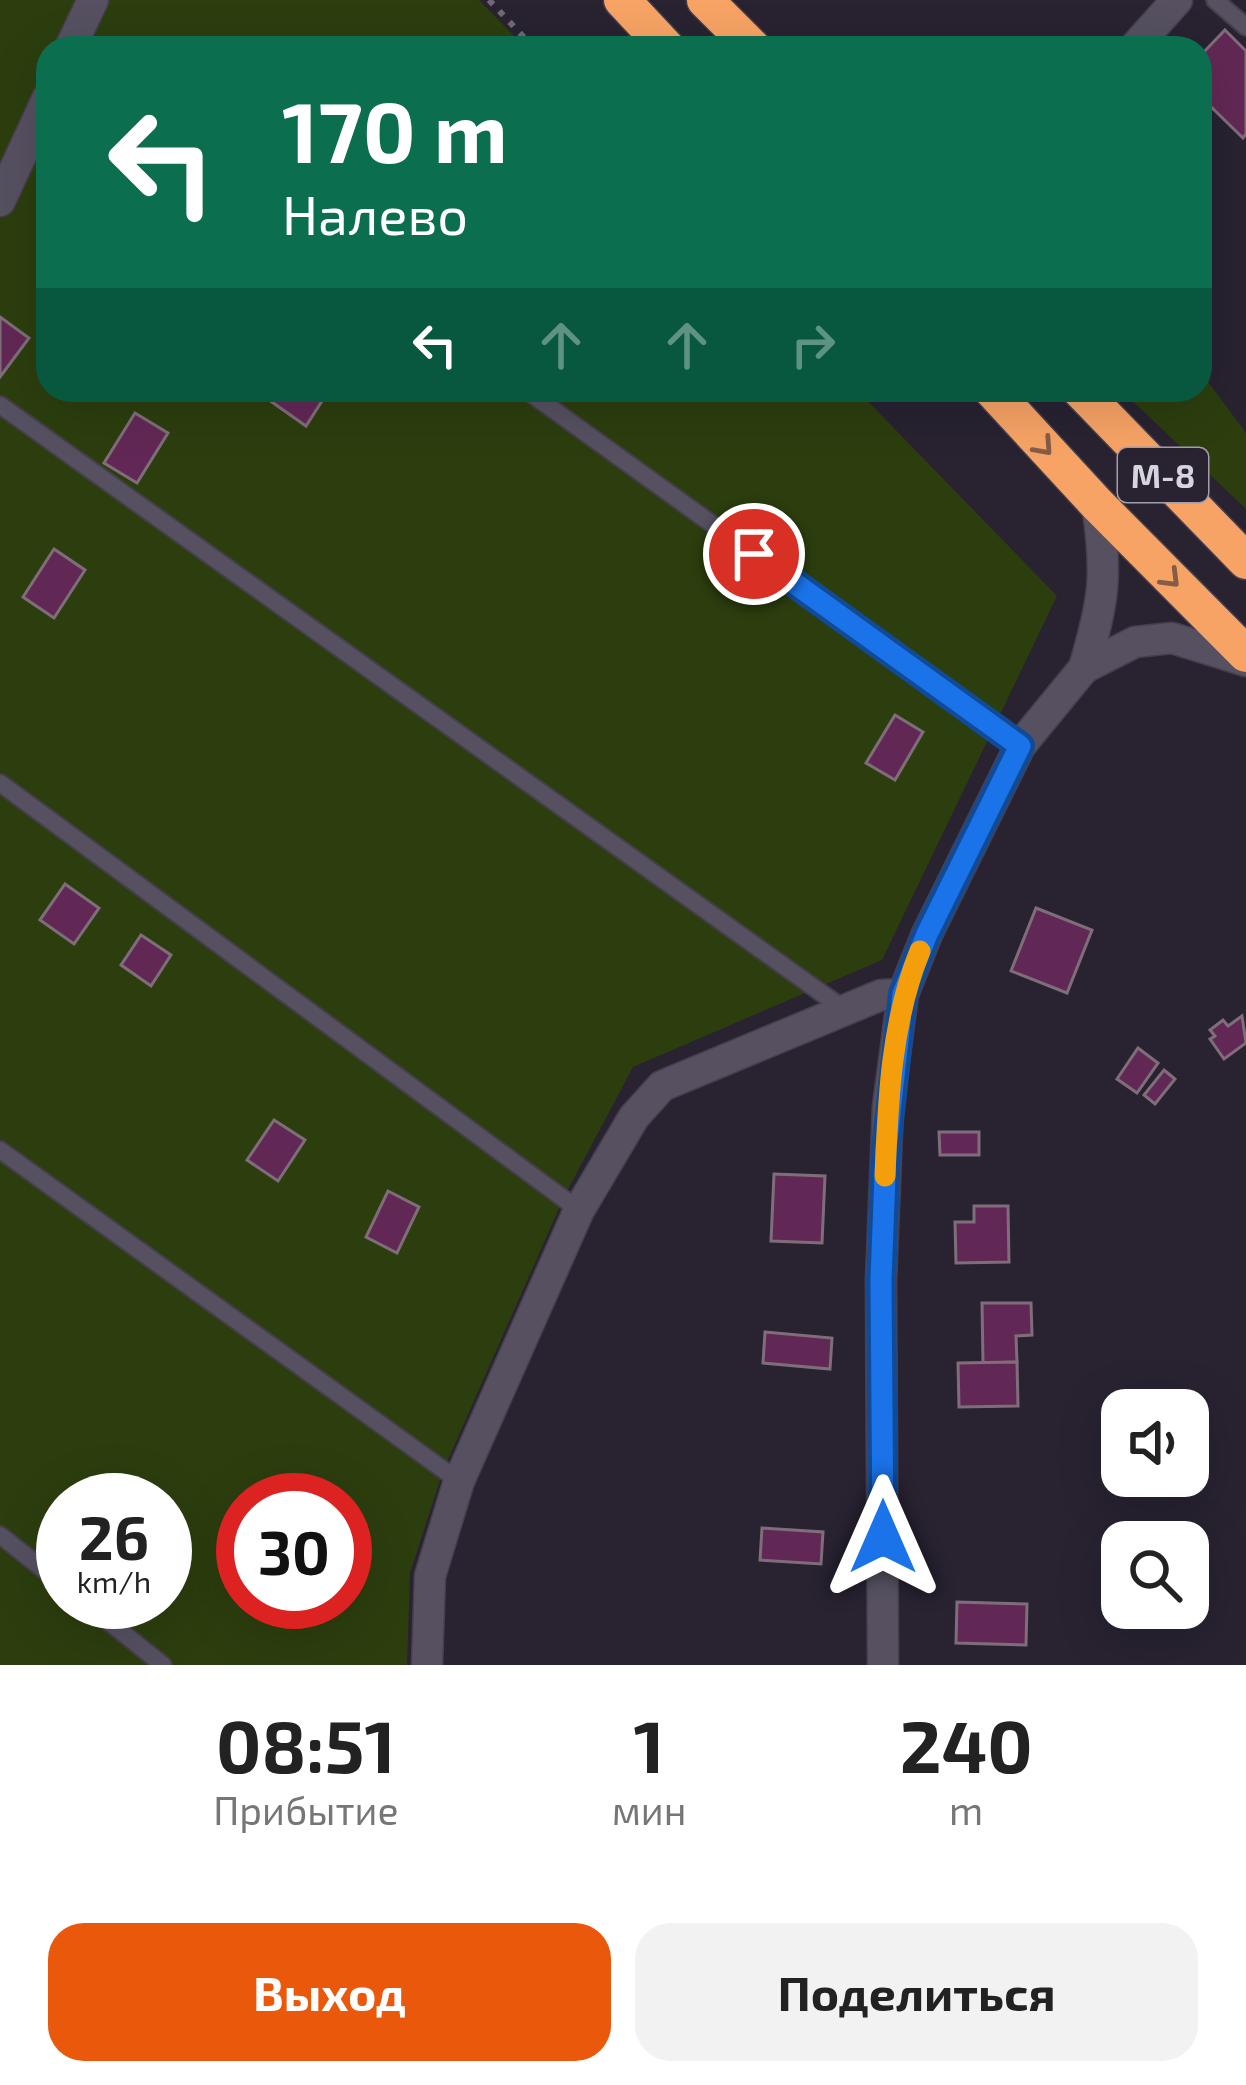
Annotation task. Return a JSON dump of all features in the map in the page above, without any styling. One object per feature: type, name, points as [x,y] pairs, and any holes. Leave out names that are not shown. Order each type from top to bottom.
[{"type":"highway","points":[[622,0],[656,36]]},
{"type":"highway","points":[[705,0],[741,36]]},
{"type":"highway","name":"М-8","points":[[1003,402],[1246,657]]},
{"type":"highway","name":"М-8","points":[[1092,402],[1246,561]]},
{"type":"street","points":[[76,36],[93,0]]},
{"type":"street","points":[[1145,36],[1178,0]]},
{"type":"street","points":[[0,201],[36,123]]},
{"type":"street","points":[[883,1665],[881,1280],[888,1106],[903,994],[927,934],[1020,746],[1084,668],[1103,602],[1105,557],[1097,504]]},
{"type":"street","points":[[1084,668],[1135,642],[1172,638],[1246,657]]},
{"type":"street","points":[[427,1665],[430,1576],[459,1481],[579,1210],[634,1117],[662,1086],[881,995],[903,994]]},
{"type":"lane","points":[[1215,0],[1246,27]]},
{"type":"lane","points":[[543,402],[1020,746]]},
{"type":"lane","points":[[0,405],[848,1012]]},
{"type":"lane","points":[[0,782],[579,1210]]},
{"type":"lane","points":[[0,1150],[459,1481]]},
{"type":"lane","points":[[0,1534],[36,1563]]},
{"type":"lane","points":[[118,1629],[163,1665]]},
{"type":"path","points":[[489,0],[523,36]]},
{"type":"green space","points":[[0,0],[479,0],[514,36],[36,36],[36,402],[869,402],[1057,596],[882,960],[633,1067],[564,1197],[443,1471],[410,1573],[407,1665],[0,1665]]},
{"type":"green space","points":[[1212,387],[1246,433],[1246,509],[1134,402],[1212,402]]},
{"type":"building","points":[[1225,30],[1246,51],[1243,138],[1212,108],[1212,44]]},
{"type":"building","points":[[0,317],[29,338],[0,377]]},
{"type":"building","points":[[272,402],[321,402],[306,426]]},
{"type":"building","points":[[135,413],[168,433],[137,483],[104,463]]},
{"type":"building","points":[[54,549],[85,570],[54,618],[23,597]]},
{"type":"building","points":[[895,715],[923,732],[895,780],[866,763]]},
{"type":"building","points":[[65,884],[99,908],[74,944],[40,920]]},
{"type":"building","points":[[1036,908],[1092,930],[1067,993],[1011,971]]},
{"type":"building","points":[[141,935],[171,955],[151,986],[121,965]]},
{"type":"building","points":[[1242,1016],[1246,1043],[1224,1059],[1210,1039],[1215,1036],[1210,1030],[1223,1020],[1228,1026]]},
{"type":"building","points":[[1138,1048],[1158,1063],[1137,1093],[1117,1079]]},
{"type":"building","points":[[1164,1070],[1175,1079],[1155,1104],[1144,1095]]},
{"type":"building","points":[[274,1120],[305,1140],[278,1181],[247,1160]]},
{"type":"building","points":[[939,1132],[979,1132],[979,1155],[940,1155]]},
{"type":"building","points":[[774,1174],[825,1176],[822,1243],[771,1241]]},
{"type":"building","points":[[388,1191],[419,1207],[397,1253],[366,1237]]},
{"type":"building","points":[[974,1206],[1008,1206],[1009,1262],[956,1263],[955,1222],[974,1222]]},
{"type":"building","points":[[982,1303],[1031,1303],[1032,1335],[1016,1336],[1017,1362],[983,1363]]},
{"type":"building","points":[[765,1332],[832,1338],[830,1369],[763,1363]]},
{"type":"building","points":[[1017,1362],[1018,1406],[959,1407],[958,1363]]},
{"type":"building","points":[[762,1528],[823,1532],[821,1564],[760,1560]]},
{"type":"building","points":[[957,1602],[1027,1604],[1026,1645],[956,1643]]},
{"type":"slow traffic","points":[[885,1176],[888,1106],[903,994],[920,951]]},
{"type":"route","points":[[754,554],[1020,746],[927,934],[903,994],[888,1106],[881,1280],[883,1537]]}]
